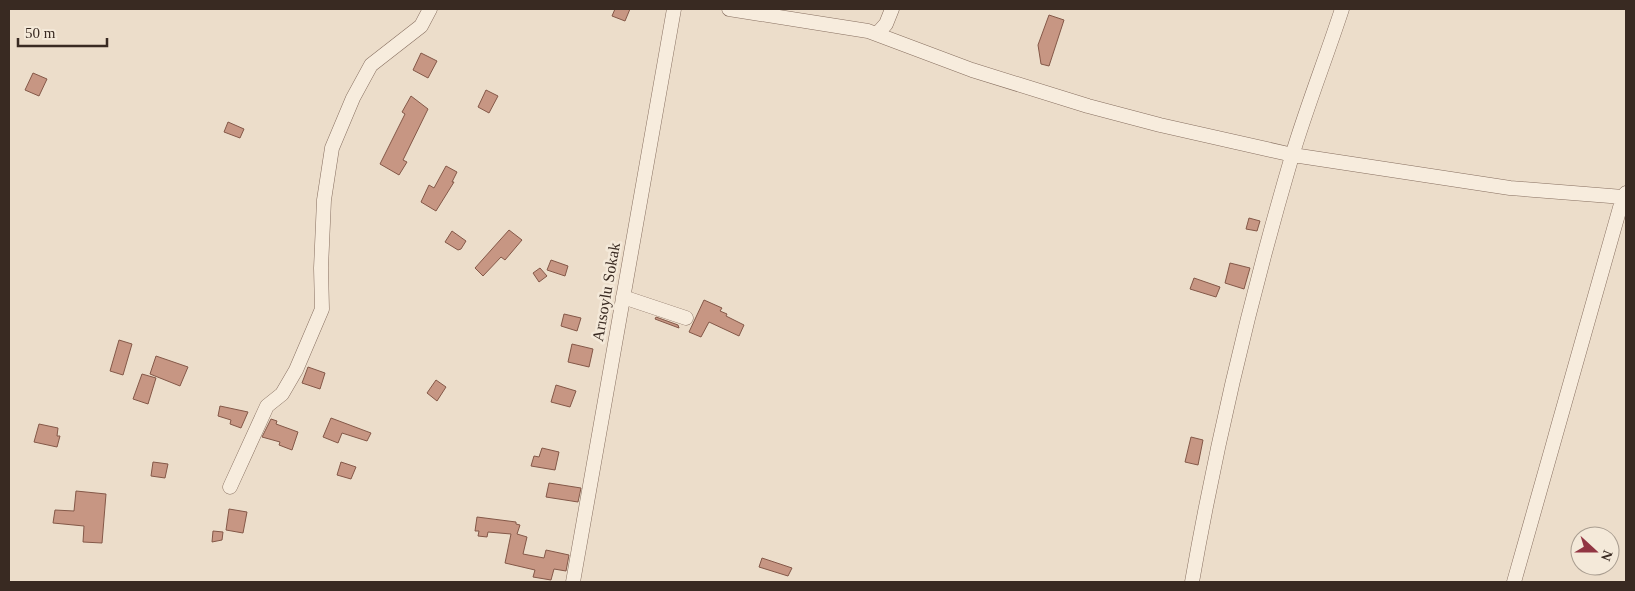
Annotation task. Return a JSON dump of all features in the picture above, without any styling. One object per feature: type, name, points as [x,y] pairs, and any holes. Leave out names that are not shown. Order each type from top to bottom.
[{"type":"street","points":[[230,487],[267,406],[282,394],[296,370],[322,309],[321,268],[324,200],[332,148],[352,98],[371,65],[421,26],[430,9]]},
{"type":"street","name":"Arısoylu Sokak","points":[[573,582],[674,9]]},
{"type":"street","points":[[729,9],[800,14],[868,31],[972,70],[1088,106],[1160,125],[1293,155],[1510,188],[1624,195],[1514,582]]},
{"type":"street","points":[[877,34],[886,24],[892,9]]},
{"type":"street","points":[[1192,582],[1206,499],[1228,400],[1293,155],[1342,9]]},
{"type":"street","points":[[623,297],[686,318]]},
{"type":"building","points":[[615,9],[630,9],[625,21],[612,16]]},
{"type":"building","points":[[1049,15],[1064,20],[1049,66],[1041,64],[1038,45]]},
{"type":"building","points":[[421,53],[437,61],[428,78],[413,70]]},
{"type":"building","points":[[33,73],[47,79],[39,96],[25,90]]},
{"type":"building","points":[[486,90],[498,96],[489,113],[478,107]]},
{"type":"building","points":[[411,96],[428,109],[403,160],[407,162],[399,175],[380,164],[405,114],[402,112]]},
{"type":"building","points":[[228,122],[244,129],[240,138],[224,132]]},
{"type":"building","points":[[446,166],[457,172],[452,182],[454,182],[436,211],[421,202],[429,185],[434,188]]},
{"type":"building","points":[[1249,218],[1260,221],[1257,231],[1246,229]]},
{"type":"building","points":[[509,230],[522,240],[505,260],[501,257],[483,276],[475,268]]},
{"type":"building","points":[[452,231],[466,241],[461,249],[458,250],[445,242]]},
{"type":"building","points":[[551,260],[568,266],[565,276],[547,270]]},
{"type":"building","points":[[1230,263],[1250,268],[1244,289],[1225,283]]},
{"type":"building","points":[[540,268],[547,276],[539,282],[533,273]]},
{"type":"building","points":[[1194,278],[1220,287],[1216,297],[1190,289]]},
{"type":"building","points":[[704,300],[722,308],[720,311],[727,314],[726,316],[744,325],[739,336],[709,322],[701,337],[689,332]]},
{"type":"building","points":[[564,314],[581,318],[577,331],[561,326]]},
{"type":"building","points":[[656,317],[678,325],[679,328],[655,319]]},
{"type":"building","points":[[119,340],[132,344],[123,375],[110,371]]},
{"type":"building","points":[[572,344],[593,349],[589,367],[568,362]]},
{"type":"building","points":[[156,356],[188,367],[180,386],[150,374]]},
{"type":"building","points":[[308,367],[325,373],[320,389],[302,383]]},
{"type":"building","points":[[142,374],[156,378],[148,404],[133,399]]},
{"type":"building","points":[[436,380],[446,387],[437,401],[427,393]]},
{"type":"building","points":[[556,385],[576,391],[570,407],[551,402]]},
{"type":"building","points":[[220,406],[248,412],[241,428],[230,424],[231,420],[218,416]]},
{"type":"building","points":[[331,418],[371,433],[367,441],[342,433],[338,443],[323,437]]},
{"type":"building","points":[[271,419],[277,421],[276,424],[298,432],[292,450],[279,445],[280,442],[262,437]]},
{"type":"building","points":[[39,424],[58,428],[57,436],[60,436],[57,447],[34,442]]},
{"type":"building","points":[[1191,437],[1203,440],[1198,465],[1185,462]]},
{"type":"building","points":[[542,448],[559,452],[555,470],[531,466],[534,456],[539,457]]},
{"type":"building","points":[[153,462],[168,464],[165,478],[151,476]]},
{"type":"building","points":[[341,462],[356,467],[351,479],[337,475]]},
{"type":"building","points":[[549,483],[581,488],[578,502],[546,497]]},
{"type":"building","points":[[76,491],[106,494],[102,543],[83,542],[84,526],[53,523],[55,510],[74,511]]},
{"type":"building","points":[[229,509],[247,512],[243,533],[226,530]]},
{"type":"building","points":[[477,517],[516,522],[516,524],[520,525],[517,534],[527,537],[523,554],[544,558],[546,550],[569,555],[566,571],[554,569],[551,580],[533,577],[535,570],[505,563],[511,534],[488,532],[487,537],[478,536],[479,531],[475,531]]},
{"type":"building","points":[[213,531],[223,532],[222,540],[212,542]]},
{"type":"building","points":[[762,558],[792,568],[788,576],[759,567]]}]
